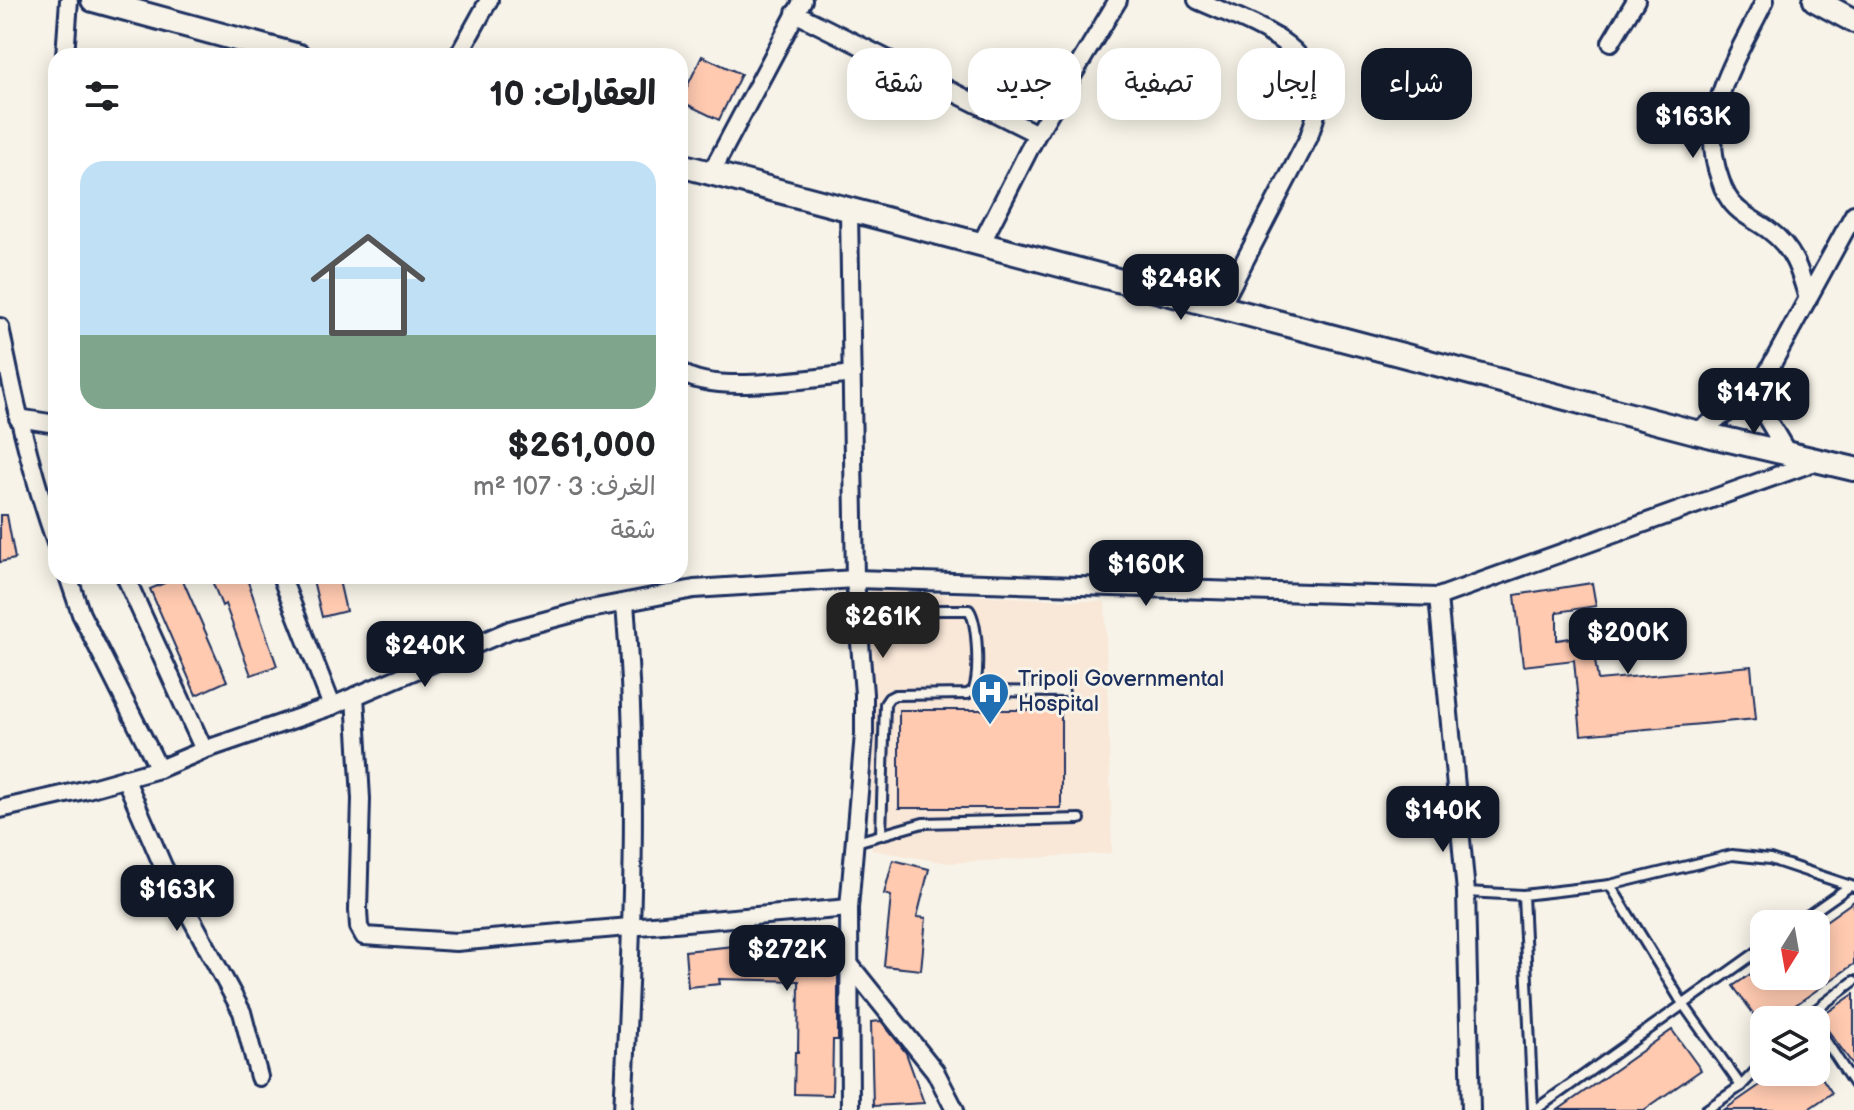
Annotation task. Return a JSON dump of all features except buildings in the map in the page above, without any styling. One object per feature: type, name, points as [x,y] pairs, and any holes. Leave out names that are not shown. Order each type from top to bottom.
[{"type":"main road","points":[[93,0],[270,48]]},
{"type":"main road","points":[[1815,0],[1854,21]]},
{"type":"main road","points":[[688,167],[1695,432],[1854,469]]},
{"type":"street","points":[[66,48],[69,0]]},
{"type":"street","points":[[462,48],[489,0]]},
{"type":"street","points":[[981,244],[1037,134],[1118,0]]},
{"type":"street","points":[[1197,0],[1280,39],[1300,54],[1315,83],[1317,109],[1309,137],[1220,308]]},
{"type":"street","points":[[1611,42],[1636,0]]},
{"type":"street","points":[[1765,0],[1716,102],[1711,145],[1723,188],[1737,209],[1770,230],[1789,248],[1798,265],[1808,299]]},
{"type":"street","points":[[711,173],[799,7],[1037,134]]},
{"type":"street","points":[[849,211],[855,579],[864,707],[849,908],[850,1110]]},
{"type":"street","points":[[1695,432],[1754,397],[1854,214]]},
{"type":"street","points":[[0,327],[18,418],[48,521]]},
{"type":"street","points":[[688,377],[706,383],[729,383],[852,374]]},
{"type":"street","points":[[1754,397],[1788,454]]},
{"type":"street","points":[[18,418],[48,423]]},
{"type":"street","points":[[0,809],[159,769],[204,750],[332,706],[510,630],[585,610],[694,589],[855,579],[1438,597],[1815,462]]},
{"type":"street","points":[[71,584],[81,614],[159,769]]},
{"type":"street","points":[[129,584],[204,750]]},
{"type":"street","points":[[284,584],[332,706]]},
{"type":"street","points":[[1438,597],[1466,892],[1471,1110]]},
{"type":"street","points":[[623,1110],[630,925],[630,675],[625,603]]},
{"type":"street","points":[[355,696],[361,799],[358,910],[359,927],[364,936],[456,942],[849,908]]},
{"type":"street","points":[[125,778],[163,866],[242,1012],[259,1077]]},
{"type":"street","points":[[850,965],[935,1071],[955,1110]]},
{"type":"lane","points":[[857,610],[969,610],[974,620],[976,642],[976,688],[973,691]]},
{"type":"lane","points":[[881,835],[885,704],[889,698],[895,695],[967,694],[973,691],[1064,692]]},
{"type":"lane","points":[[856,842],[923,823],[1080,819]]},
{"type":"lane","points":[[1466,892],[1523,895],[1610,885],[1732,855],[1770,859],[1852,886]]},
{"type":"lane","points":[[1610,885],[1683,1004],[1741,1086]]},
{"type":"lane","points":[[1817,910],[1852,886]]},
{"type":"lane","points":[[1523,895],[1534,1110]]},
{"type":"lane","points":[[1534,1110],[1750,957]]},
{"type":"lane","points":[[1824,1006],[1854,981]]},
{"type":"lane","points":[[1830,1047],[1854,1084]]},
{"type":"lane","points":[[1706,1110],[1750,1077]]},
{"type":"shaded area","name":"Tripoli Governmental Hospital","points":[[871,590],[1105,602],[1112,853],[949,863],[872,850]]},
{"type":"place","name":"Tripoli Governmental Hospital","points":[[990,726]]}]
